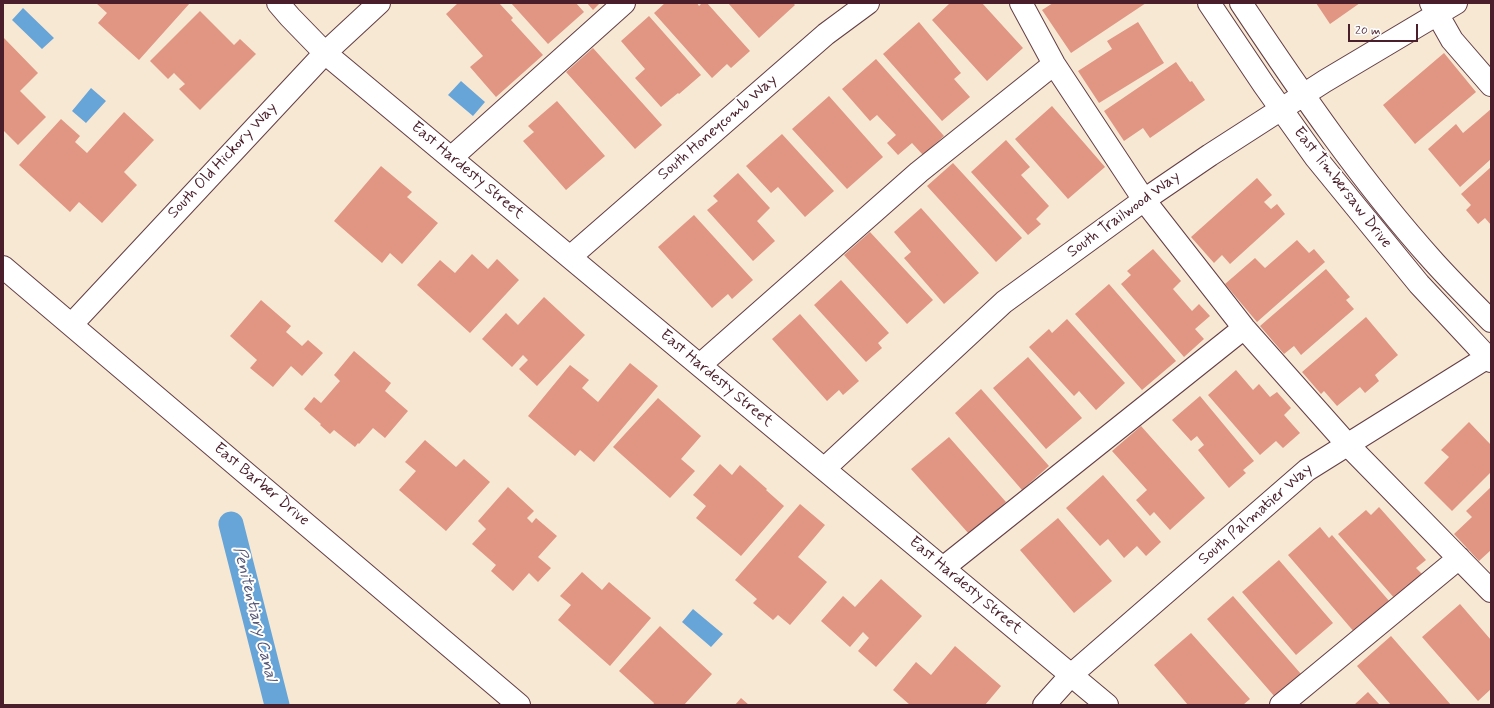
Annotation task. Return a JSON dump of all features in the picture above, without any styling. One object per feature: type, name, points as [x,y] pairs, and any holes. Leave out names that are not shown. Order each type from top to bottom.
[{"type":"street","name":"East Hardesty Street","points":[[278,3],[325,53],[1107,705]]},
{"type":"street","name":"South Old Hickory Way","points":[[72,324],[325,53],[379,3]]},
{"type":"street","points":[[451,158],[624,3]]},
{"type":"street","name":"South Honeycomb Way","points":[[570,257],[826,34],[868,3]]},
{"type":"street","points":[[1022,3],[1054,64],[1144,200],[1244,328],[1348,444],[1491,591]]},
{"type":"street","name":"East Timbersaw Drive","points":[[1209,3],[1316,158],[1419,284],[1490,358]]},
{"type":"street","name":"East Timbersaw Drive","points":[[1241,3],[1303,95],[1371,186],[1434,262],[1491,321]]},
{"type":"street","points":[[1442,6],[1452,40],[1491,85]]},
{"type":"street","name":"South Trailwood Way","points":[[824,469],[1004,302],[1144,200],[1210,155],[1442,6]]},
{"type":"street","points":[[700,365],[919,172],[1054,64]]},
{"type":"street","name":"East Barber Drive","points":[[3,267],[72,324],[518,705]]},
{"type":"street","points":[[943,568],[1244,328]]},
{"type":"street","name":"South Palmatier Way","points":[[1044,705],[1071,675],[1308,470],[1490,358]]},
{"type":"street","points":[[1281,705],[1459,558]]},
{"type":"water","points":[[23,8],[54,38],[42,49],[12,20]]},
{"type":"water","points":[[461,81],[485,102],[473,116],[448,95]]},
{"type":"water","points":[[91,88],[106,101],[86,123],[72,111]]},
{"type":"water","points":[[693,609],[723,634],[711,647],[682,622]]},
{"type":"building","points":[[96,3],[190,3],[139,60],[98,23],[107,13]]},
{"type":"building","points":[[458,3],[499,3],[513,18],[511,20],[543,55],[496,97],[470,67],[483,56],[446,14]]},
{"type":"building","points":[[511,3],[576,3],[584,12],[548,44]]},
{"type":"building","points":[[587,3],[600,3],[593,10]]},
{"type":"building","points":[[665,3],[697,3],[699,6],[702,3],[707,3],[750,51],[731,68],[727,64],[712,78],[654,13]]},
{"type":"building","points":[[728,3],[793,3],[795,5],[759,38]]},
{"type":"building","points":[[950,3],[982,3],[1023,48],[987,81],[932,20]]},
{"type":"building","points":[[1053,3],[1146,3],[1071,53],[1042,10]]},
{"type":"building","points":[[1316,3],[1360,3],[1330,24]]},
{"type":"building","points":[[200,11],[234,45],[240,39],[256,54],[200,110],[179,89],[185,84],[174,73],[168,79],[150,61]]},
{"type":"building","points":[[649,16],[701,75],[661,107],[635,78],[645,69],[621,41]]},
{"type":"building","points":[[919,22],[961,73],[954,79],[970,97],[942,121],[883,54]]},
{"type":"building","points":[[1138,22],[1164,63],[1099,103],[1078,71],[1112,49],[1107,41]]},
{"type":"building","points":[[3,37],[38,73],[20,91],[46,117],[18,145],[3,130]]},
{"type":"building","points":[[593,48],[662,125],[635,149],[566,72]]},
{"type":"building","points":[[1444,53],[1476,92],[1415,144],[1383,105]]},
{"type":"building","points":[[876,59],[944,136],[923,155],[912,143],[898,155],[887,143],[896,135],[877,115],[870,121],[842,89]]},
{"type":"building","points":[[1176,62],[1205,100],[1150,138],[1143,128],[1124,141],[1104,111]]},
{"type":"building","points":[[829,96],[883,157],[847,189],[792,129]]},
{"type":"building","points":[[557,101],[605,156],[566,190],[523,141],[534,132],[528,126]]},
{"type":"building","points":[[1052,106],[1105,167],[1068,199],[1015,139]]},
{"type":"building","points":[[1491,109],[1491,159],[1460,187],[1428,149],[1456,124],[1463,133]]},
{"type":"building","points":[[124,112],[154,140],[124,172],[137,185],[102,223],[79,202],[70,212],[19,165],[61,119],[80,136],[75,142],[87,153]]},
{"type":"building","points":[[782,134],[834,191],[805,217],[778,187],[771,193],[746,166]]},
{"type":"building","points":[[1006,140],[1030,167],[1021,175],[1049,206],[1036,219],[1041,224],[1028,235],[971,172]]},
{"type":"building","points":[[953,163],[1022,238],[996,262],[927,186]]},
{"type":"building","points":[[381,166],[412,192],[407,197],[438,223],[402,264],[390,253],[382,263],[334,221]]},
{"type":"building","points":[[1491,167],[1491,225],[1485,218],[1478,224],[1466,210],[1471,205],[1461,194]]},
{"type":"building","points":[[738,173],[770,208],[757,221],[775,241],[753,261],[707,210],[718,201],[713,196]]},
{"type":"building","points":[[1257,178],[1272,195],[1264,202],[1271,209],[1277,204],[1285,214],[1230,264],[1222,255],[1214,263],[1191,237]]},
{"type":"building","points":[[921,208],[979,273],[944,304],[904,258],[911,252],[894,232]]},
{"type":"building","points":[[694,215],[753,280],[732,299],[728,294],[712,308],[658,247]]},
{"type":"building","points":[[870,232],[933,300],[907,324],[844,255]]},
{"type":"building","points":[[1297,240],[1309,253],[1314,249],[1325,262],[1257,322],[1225,284],[1255,258],[1265,268]]},
{"type":"building","points":[[1153,249],[1181,281],[1173,289],[1192,311],[1199,304],[1210,316],[1195,329],[1204,339],[1184,357],[1121,284],[1131,275],[1127,271]]},
{"type":"building","points":[[472,254],[488,269],[497,259],[519,280],[470,333],[417,285],[440,260],[455,273]]},
{"type":"building","points":[[1326,269],[1350,297],[1346,300],[1354,309],[1301,355],[1294,346],[1284,354],[1260,326]]},
{"type":"building","points":[[841,280],[889,333],[878,343],[882,348],[866,362],[814,305]]},
{"type":"building","points":[[1109,284],[1176,361],[1142,390],[1075,314]]},
{"type":"building","points":[[544,297],[585,335],[537,386],[519,369],[528,360],[523,355],[512,367],[482,339],[506,313],[518,325]]},
{"type":"building","points":[[261,300],[291,326],[286,332],[302,346],[308,340],[323,353],[302,376],[291,366],[273,387],[250,368],[257,360],[230,336]]},
{"type":"building","points":[[800,314],[859,381],[843,395],[839,390],[827,401],[772,339]]},
{"type":"building","points":[[1366,317],[1398,355],[1375,375],[1379,381],[1365,393],[1360,387],[1337,406],[1324,391],[1321,394],[1302,372]]},
{"type":"building","points":[[1067,319],[1125,383],[1096,410],[1079,391],[1074,396],[1029,347],[1049,329],[1052,333]]},
{"type":"building","points":[[354,351],[391,383],[385,391],[408,411],[385,438],[373,428],[355,447],[334,430],[330,434],[304,409],[314,397],[321,403],[340,381],[334,375]]},
{"type":"building","points":[[1028,357],[1082,418],[1046,449],[993,388]]},
{"type":"building","points":[[630,363],[658,386],[594,462],[580,450],[575,456],[528,416],[570,365],[589,380],[582,388],[598,402]]},
{"type":"building","points":[[1236,370],[1253,390],[1259,384],[1270,397],[1277,392],[1291,408],[1284,415],[1300,433],[1283,448],[1276,441],[1260,455],[1208,395]]},
{"type":"building","points":[[981,389],[1049,466],[1022,490],[955,413]]},
{"type":"building","points":[[1200,396],[1254,461],[1243,470],[1246,473],[1229,488],[1198,450],[1204,445],[1197,436],[1191,441],[1172,420]]},
{"type":"building","points":[[658,398],[701,436],[681,459],[695,471],[670,498],[613,447]]},
{"type":"building","points":[[1469,422],[1491,445],[1491,472],[1452,511],[1424,483],[1449,457],[1441,450]]},
{"type":"building","points":[[1141,426],[1205,498],[1170,530],[1154,512],[1150,516],[1136,500],[1147,490],[1112,451]]},
{"type":"building","points":[[949,437],[1006,502],[969,534],[911,469]]},
{"type":"building","points":[[425,440],[456,467],[464,459],[490,482],[446,531],[399,490],[416,471],[405,462]]},
{"type":"building","points":[[720,464],[732,475],[740,465],[784,506],[741,556],[696,518],[706,506],[693,495]]},
{"type":"building","points":[[1103,475],[1161,542],[1146,556],[1137,546],[1124,558],[1108,539],[1100,546],[1066,508]]},
{"type":"building","points":[[508,487],[534,511],[527,518],[532,523],[536,518],[557,536],[538,557],[551,568],[538,582],[529,573],[513,591],[491,571],[496,565],[472,544],[486,529],[478,521]]},
{"type":"building","points":[[1491,487],[1491,550],[1479,561],[1454,534],[1472,517],[1466,511]]},
{"type":"building","points":[[800,504],[825,525],[798,557],[827,582],[790,625],[778,615],[773,620],[753,603],[757,599],[735,580]]},
{"type":"building","points":[[1379,507],[1426,560],[1416,568],[1424,576],[1396,600],[1338,534],[1366,510],[1371,515]]},
{"type":"building","points":[[1058,518],[1112,581],[1074,613],[1020,550]]},
{"type":"building","points":[[1320,527],[1329,538],[1332,535],[1390,602],[1355,633],[1288,555]]},
{"type":"building","points":[[1279,560],[1333,623],[1296,655],[1242,592]]},
{"type":"building","points":[[582,572],[602,590],[609,582],[651,618],[610,666],[558,620],[571,605],[560,596]]},
{"type":"building","points":[[881,579],[922,616],[876,667],[858,651],[869,638],[863,632],[850,647],[821,621],[843,596],[855,607]]},
{"type":"building","points":[[1233,596],[1301,674],[1275,697],[1207,619]]},
{"type":"building","points":[[1460,604],[1491,640],[1491,689],[1478,701],[1422,637]]},
{"type":"building","points":[[660,626],[712,674],[684,705],[653,705],[654,703],[619,671]]},
{"type":"building","points":[[1191,633],[1250,699],[1243,705],[1188,705],[1154,665]]},
{"type":"building","points":[[1391,636],[1451,705],[1391,705],[1357,666]]},
{"type":"building","points":[[955,646],[1001,686],[985,705],[910,705],[893,690],[916,662],[931,675]]},
{"type":"building","points":[[1368,692],[1380,705],[1354,705]]},
{"type":"building","points":[[741,698],[749,705],[735,705]]},
{"type":"waterway","name":"Penitentiary Canal","points":[[231,524],[277,705]]}]
